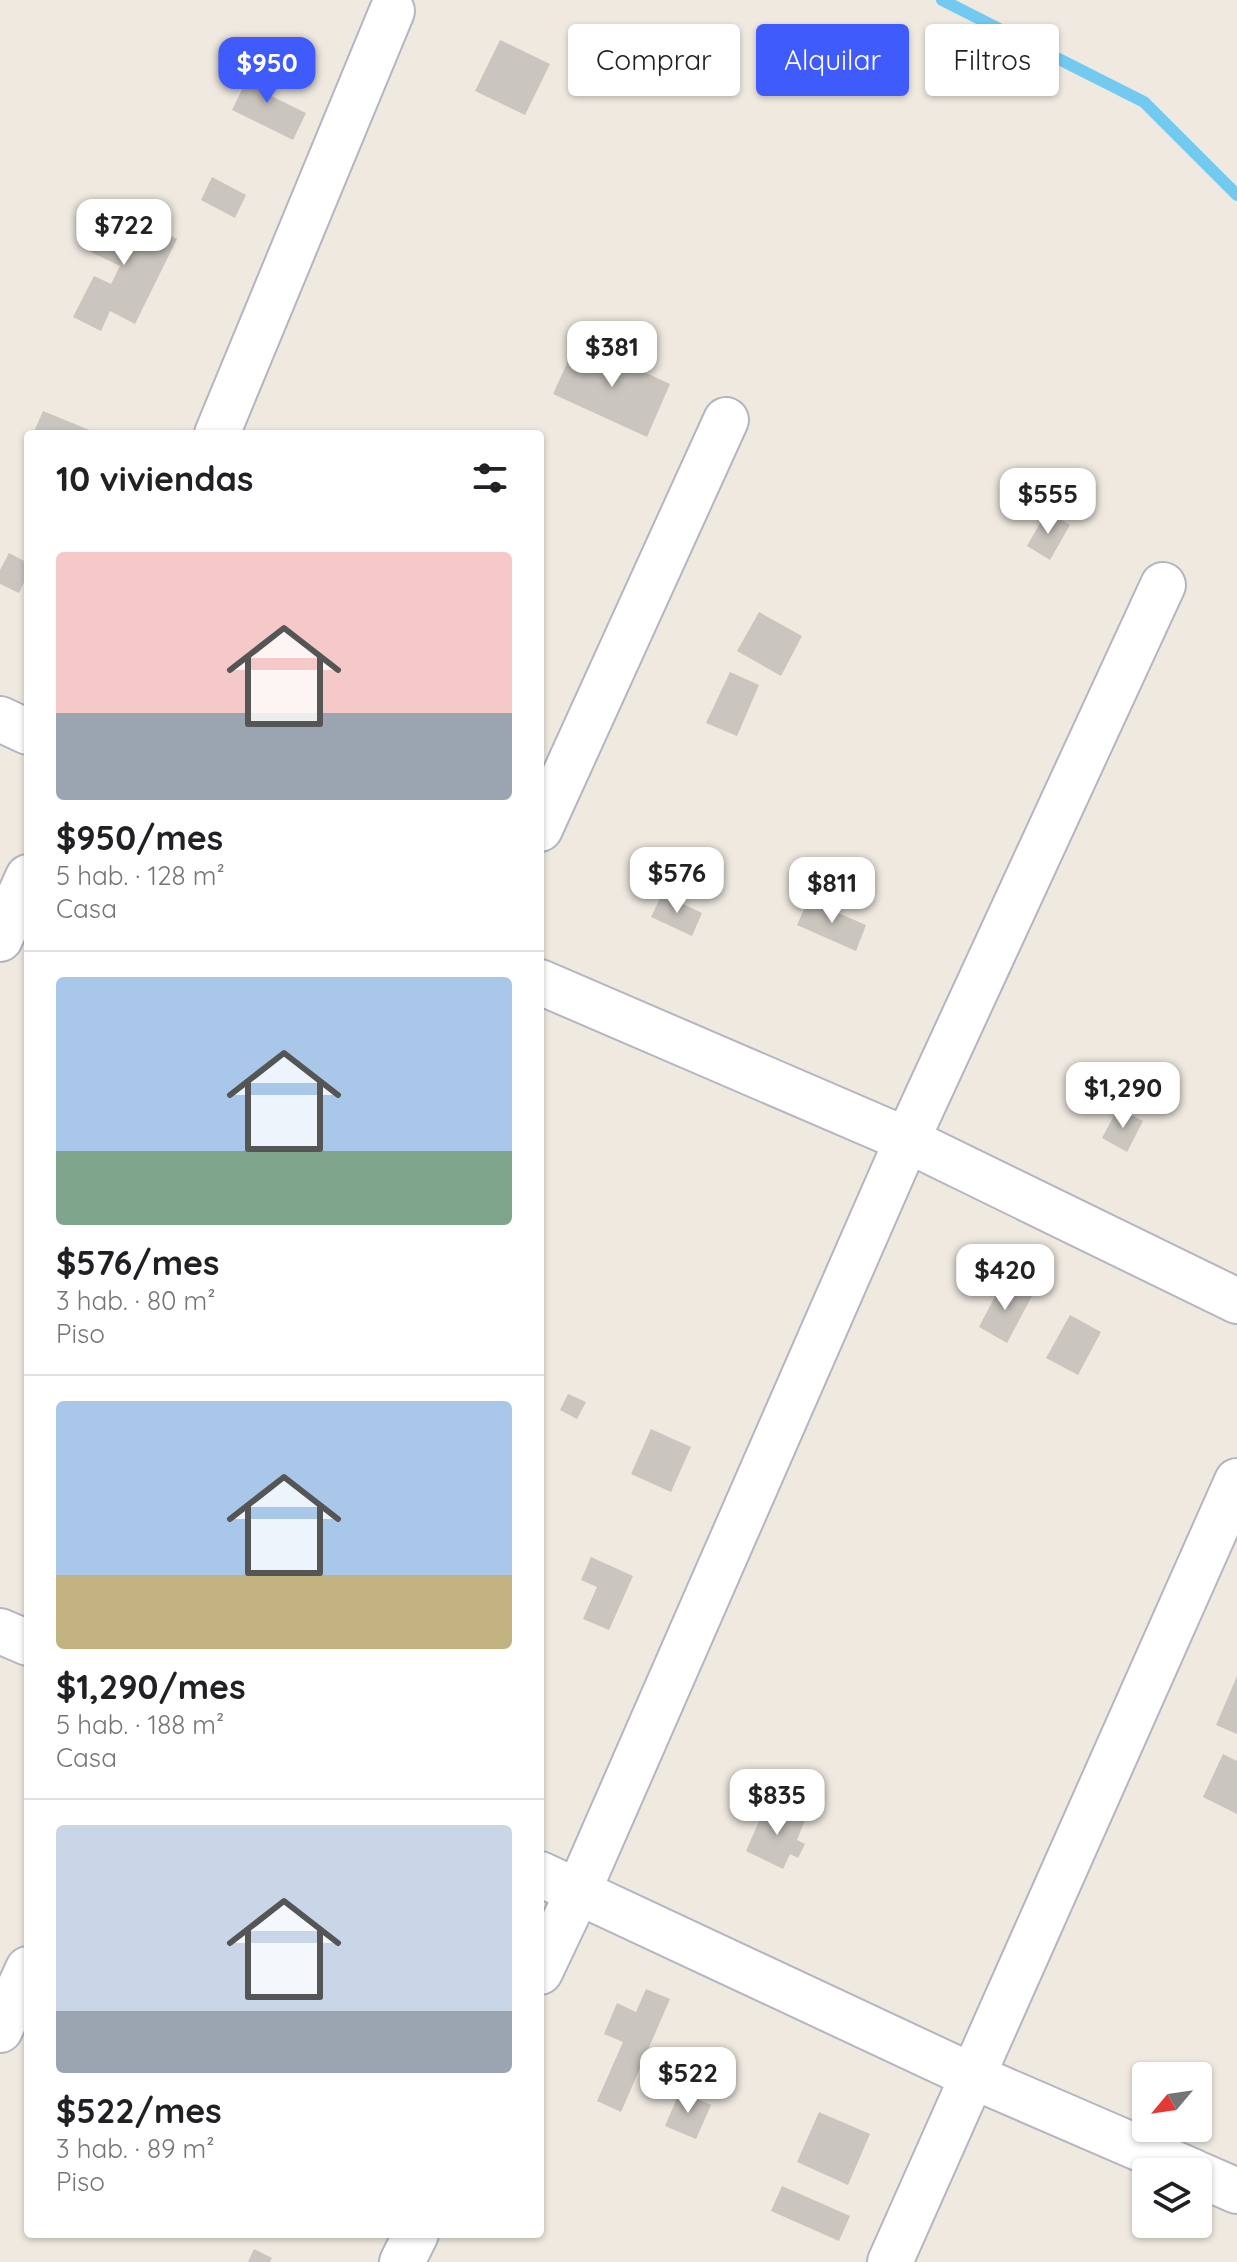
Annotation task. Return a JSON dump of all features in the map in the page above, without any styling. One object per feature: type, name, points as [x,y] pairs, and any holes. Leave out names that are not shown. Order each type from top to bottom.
[{"type":"street","points":[[219,430],[392,11]]},
{"type":"street","points":[[544,820],[726,420]]},
{"type":"street","points":[[544,1953],[559,1883],[1163,585]]},
{"type":"street","points":[[0,719],[24,730]]},
{"type":"street","points":[[0,939],[24,886]]},
{"type":"street","points":[[544,984],[907,1140],[1237,1301]]},
{"type":"street","points":[[890,2262],[1237,1481]]},
{"type":"street","points":[[0,1631],[24,1641]]},
{"type":"street","points":[[559,1883],[972,2076],[1161,2158]]},
{"type":"street","points":[[0,2030],[24,1978]]},
{"type":"street","points":[[1212,2180],[1237,2191]]},
{"type":"street","points":[[402,2262],[414,2238]]},
{"type":"building","points":[[500,40],[550,64],[525,115],[475,91]]},
{"type":"building","points":[[255,63],[273,72],[263,92],[306,113],[293,140],[232,110]]},
{"type":"building","points":[[212,177],[246,195],[235,218],[201,200]]},
{"type":"building","points":[[107,204],[177,239],[135,324],[110,311],[101,331],[73,317],[94,276],[111,284],[120,266],[85,249]]},
{"type":"building","points":[[577,341],[670,384],[647,437],[553,394]]},
{"type":"building","points":[[43,411],[90,430],[35,430]]},
{"type":"building","points":[[1047,511],[1070,525],[1050,560],[1027,546]]},
{"type":"building","points":[[9,553],[24,561],[24,582],[19,593],[0,584],[0,570]]},
{"type":"building","points":[[759,612],[802,636],[781,676],[737,651]]},
{"type":"building","points":[[730,672],[759,685],[737,736],[706,723]]},
{"type":"building","points":[[662,894],[702,913],[692,936],[651,917]]},
{"type":"building","points":[[808,900],[866,925],[856,951],[797,925]]},
{"type":"building","points":[[1118,1108],[1143,1121],[1127,1152],[1102,1138]]},
{"type":"building","points":[[1003,1281],[1032,1296],[1007,1343],[979,1327]]},
{"type":"building","points":[[1070,1315],[1101,1332],[1078,1375],[1046,1358]]},
{"type":"building","points":[[568,1394],[586,1402],[577,1419],[560,1410]]},
{"type":"building","points":[[651,1429],[691,1447],[671,1492],[631,1474]]},
{"type":"building","points":[[591,1557],[633,1576],[609,1630],[583,1619],[597,1587],[581,1580]]},
{"type":"building","points":[[1237,1676],[1237,1734],[1216,1725]]},
{"type":"building","points":[[1223,1754],[1237,1761],[1237,1814],[1203,1797]]},
{"type":"building","points":[[767,1803],[805,1820],[797,1840],[805,1844],[798,1858],[790,1854],[783,1869],[746,1851]]},
{"type":"building","points":[[646,1989],[670,1999],[621,2112],[597,2101],[623,2042],[604,2034],[617,2003],[636,2012]]},
{"type":"building","points":[[680,2091],[711,2105],[696,2139],[665,2126]]},
{"type":"building","points":[[819,2112],[870,2134],[848,2185],[797,2162]]},
{"type":"building","points":[[782,2186],[850,2216],[839,2241],[771,2211]]},
{"type":"building","points":[[254,2249],[272,2258],[270,2262],[248,2262]]},
{"type":"waterway","points":[[942,0],[1144,102],[1237,195]]}]
